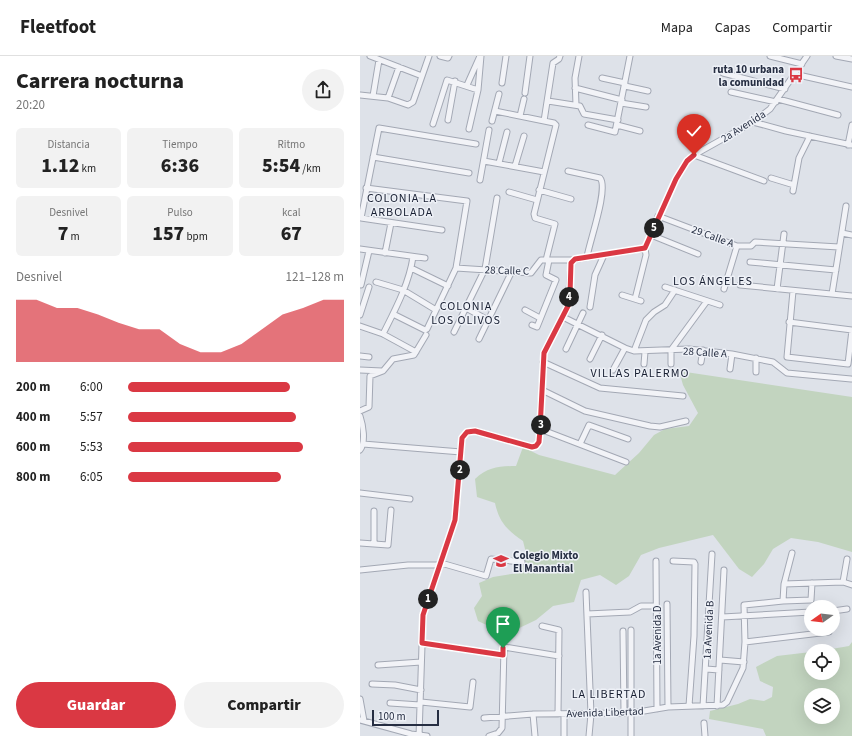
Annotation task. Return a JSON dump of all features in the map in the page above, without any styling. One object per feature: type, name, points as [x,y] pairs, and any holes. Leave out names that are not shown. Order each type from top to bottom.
[{"type":"street","points":[[370,56],[422,76]]},
{"type":"street","points":[[360,95],[388,98],[408,105],[411,104],[429,56]]},
{"type":"street","points":[[440,56],[449,57]]},
{"type":"street","points":[[467,85],[480,56]]},
{"type":"street","points":[[470,129],[478,90],[480,56]]},
{"type":"street","points":[[502,83],[506,56]]},
{"type":"street","points":[[525,93],[530,56]]},
{"type":"street","points":[[544,121],[553,63],[559,59],[560,56]]},
{"type":"street","points":[[576,105],[575,88],[579,56]]},
{"type":"street","points":[[588,125],[615,132],[630,56]]},
{"type":"street","points":[[770,56],[802,64]]},
{"type":"street","name":"2a Avenida","points":[[622,295],[638,300],[646,254],[645,248],[658,216],[676,179],[687,161],[694,155],[753,122],[770,109],[807,56]]},
{"type":"street","points":[[836,56],[852,59]]},
{"type":"street","points":[[374,96],[379,60]]},
{"type":"street","points":[[388,98],[399,67]]},
{"type":"street","points":[[723,73],[785,89]]},
{"type":"street","points":[[794,74],[852,87]]},
{"type":"street","points":[[602,78],[648,91]]},
{"type":"street","points":[[433,124],[448,80],[467,85],[478,90]]},
{"type":"street","points":[[448,120],[455,81]]},
{"type":"street","points":[[575,88],[646,107]]},
{"type":"street","points":[[731,92],[838,115]]},
{"type":"street","points":[[492,121],[500,94]]},
{"type":"street","points":[[520,116],[524,99]]},
{"type":"street","points":[[548,101],[576,105],[582,107],[584,114],[640,131]]},
{"type":"street","points":[[496,111],[554,123],[556,126],[539,190],[535,218],[555,222],[547,260],[546,275],[556,280],[537,327],[532,325]]},
{"type":"street","points":[[753,122],[850,145],[852,125]]},
{"type":"street","points":[[442,230],[363,219],[360,216],[379,128],[476,144]]},
{"type":"street","points":[[480,180],[489,130]]},
{"type":"street","points":[[499,164],[507,132]]},
{"type":"street","points":[[516,166],[524,136]]},
{"type":"street","points":[[771,178],[793,188],[799,158],[810,136]]},
{"type":"street","points":[[694,155],[764,181]]},
{"type":"street","points":[[373,157],[469,173]]},
{"type":"street","points":[[484,161],[544,172]]},
{"type":"street","points":[[568,171],[600,178],[603,183],[602,197],[587,257]]},
{"type":"street","points":[[360,410],[369,407],[370,376],[383,371],[394,359],[412,356],[416,352],[456,268],[467,201],[366,188]]},
{"type":"street","points":[[539,190],[571,199]]},
{"type":"street","points":[[509,192],[537,200]]},
{"type":"street","points":[[454,332],[485,269],[497,198]]},
{"type":"street","points":[[832,294],[846,206]]},
{"type":"street","name":"29 Calle A","points":[[658,216],[737,246],[751,246],[756,242],[839,247]]},
{"type":"street","points":[[385,253],[391,223]]},
{"type":"street","points":[[842,233],[852,235]]},
{"type":"street","points":[[777,289],[784,234]]},
{"type":"street","points":[[651,235],[698,254]]},
{"type":"street","points":[[724,289],[737,246]]},
{"type":"street","points":[[547,260],[572,260],[645,248]]},
{"type":"street","points":[[360,249],[425,258]]},
{"type":"street","points":[[361,285],[369,251]]},
{"type":"street","points":[[590,307],[595,275],[604,255]]},
{"type":"street","points":[[383,334],[403,290],[411,268],[413,257]]},
{"type":"street","name":"28 Calle C","points":[[456,268],[531,273],[534,272],[540,261],[547,260]]},
{"type":"street","points":[[420,735],[423,615],[455,520],[462,438],[467,432],[475,431],[532,447],[536,446],[539,442],[543,362],[547,346],[568,306],[572,260]]},
{"type":"street","points":[[750,262],[836,270]]},
{"type":"street","points":[[411,268],[448,286]]},
{"type":"street","points":[[479,339],[512,271]]},
{"type":"street","points":[[376,282],[403,290],[436,310]]},
{"type":"street","points":[[740,285],[852,296]]},
{"type":"street","points":[[360,315],[362,301],[369,287]]},
{"type":"street","points":[[664,287],[720,305]]},
{"type":"street","points":[[634,351],[646,320],[654,312],[665,305],[675,290]]},
{"type":"street","points":[[789,322],[852,330],[848,364],[786,357],[789,322],[793,291]]},
{"type":"street","points":[[671,364],[671,350],[707,301]]},
{"type":"street","points":[[466,308],[488,320]]},
{"type":"street","points":[[525,310],[540,318]]},
{"type":"street","points":[[566,349],[583,313]]},
{"type":"street","points":[[393,314],[426,332]]},
{"type":"street","name":"28 Calle A","points":[[563,317],[634,351],[645,352],[689,349],[703,350],[772,362],[787,372],[850,379]]},
{"type":"street","points":[[360,326],[383,334],[416,352]]},
{"type":"street","points":[[590,359],[602,335]]},
{"type":"street","points":[[613,370],[625,348]]},
{"type":"street","points":[[701,362],[703,350]]},
{"type":"street","points":[[644,364],[645,352]]},
{"type":"street","points":[[730,369],[732,354]]},
{"type":"street","points":[[360,356],[369,357]]},
{"type":"street","points":[[756,358],[756,372]]},
{"type":"street","points":[[543,362],[591,386],[682,396]]},
{"type":"street","points":[[360,370],[383,371]]},
{"type":"street","points":[[542,390],[592,413],[650,426],[660,427],[686,421]]},
{"type":"street","points":[[360,416],[362,422],[361,448],[461,452]]},
{"type":"street","points":[[580,444],[589,425],[628,439]]},
{"type":"street","points":[[540,429],[626,462]]},
{"type":"street","points":[[360,493],[410,499]]},
{"type":"street","points":[[360,543],[389,544],[391,510]]},
{"type":"street","points":[[374,511],[374,544]]},
{"type":"street","points":[[783,600],[784,584],[792,552]]},
{"type":"street","name":"1a Avenida B","points":[[703,706],[712,554]]},
{"type":"street","points":[[784,584],[835,582],[848,583],[847,559]]},
{"type":"street","points":[[360,570],[441,564],[487,576],[490,560],[522,562]]},
{"type":"street","name":"1a Avenida D","points":[[656,561],[657,709]]},
{"type":"street","points":[[673,561],[695,562],[694,636],[689,706]]},
{"type":"street","points":[[717,706],[724,570]]},
{"type":"street","points":[[720,660],[744,662],[745,603],[783,600],[811,600],[812,583]]},
{"type":"street","points":[[586,592],[591,714],[588,736]]},
{"type":"street","points":[[667,604],[668,707]]},
{"type":"street","points":[[587,614],[630,612],[641,606],[656,606]]},
{"type":"street","points":[[840,610],[847,609]]},
{"type":"street","points":[[722,617],[804,612]]},
{"type":"street","points":[[542,626],[558,628],[558,714]]},
{"type":"street","points":[[631,630],[631,736]]},
{"type":"street","points":[[624,631],[624,713]]},
{"type":"street","points":[[745,642],[804,635]]},
{"type":"street","points":[[422,643],[503,655]]},
{"type":"street","points":[[489,736],[501,730],[503,655],[505,647],[559,656]]},
{"type":"street","points":[[378,664],[421,662]]},
{"type":"street","name":"Avenida Libertad","points":[[484,718],[533,714],[632,713],[668,707],[717,706],[725,704],[742,670],[744,662]]},
{"type":"street","points":[[706,669],[719,670]]},
{"type":"street","points":[[390,703],[470,707],[473,682]]},
{"type":"street","points":[[372,684],[395,685],[421,690]]},
{"type":"street","points":[[360,699],[362,720],[411,734],[427,736]]},
{"type":"street","points":[[533,714],[535,736]]},
{"type":"street","points":[[564,714],[564,736]]},
{"type":"street","points":[[704,723],[705,736]]},
{"type":"green space","points":[[679,371],[852,397],[852,552],[818,542],[791,538],[773,549],[764,564],[752,577],[739,569],[713,535],[659,548],[641,555],[629,576],[616,585],[600,575],[581,580],[574,602],[553,606],[536,620],[513,631],[495,629],[478,621],[474,608],[482,596],[479,583],[493,577],[518,573],[527,557],[523,541],[504,525],[495,503],[477,497],[475,479],[484,472],[494,468],[516,466],[523,447],[539,455],[615,475],[639,453],[654,435],[665,429],[689,426],[698,413],[683,385]]},
{"type":"green space","points":[[852,642],[852,736],[766,736],[763,729],[709,719],[710,711],[738,704],[750,699],[764,701],[772,697],[773,687],[760,681],[756,667],[777,656],[804,653],[804,680],[840,680],[840,648],[849,646]]},
{"type":"place","name":"ruta 10 urbana la comunidad","points":[[796,75]]},
{"type":"place","name":"Colegio Mixto El Manantial","points":[[501,561]]},
{"type":"district","name":"COLONIA LA ARBOLADA","points":[[402,205]]},
{"type":"district","name":"LOS ÁNGELES","points":[[713,281]]},
{"type":"district","name":"COLONIA LOS OLIVOS","points":[[466,313]]},
{"type":"district","name":"VILLAS PALERMO","points":[[640,373]]},
{"type":"district","name":"LA LIBERTAD","points":[[609,694]]},
{"type":"route","points":[[503,648],[503,655],[422,643],[423,615],[455,520],[458,501],[462,438],[467,432],[475,431],[532,447],[536,446],[539,442],[544,353],[568,306],[572,260],[645,248],[649,242],[658,216],[676,179],[687,161],[694,155]]}]
